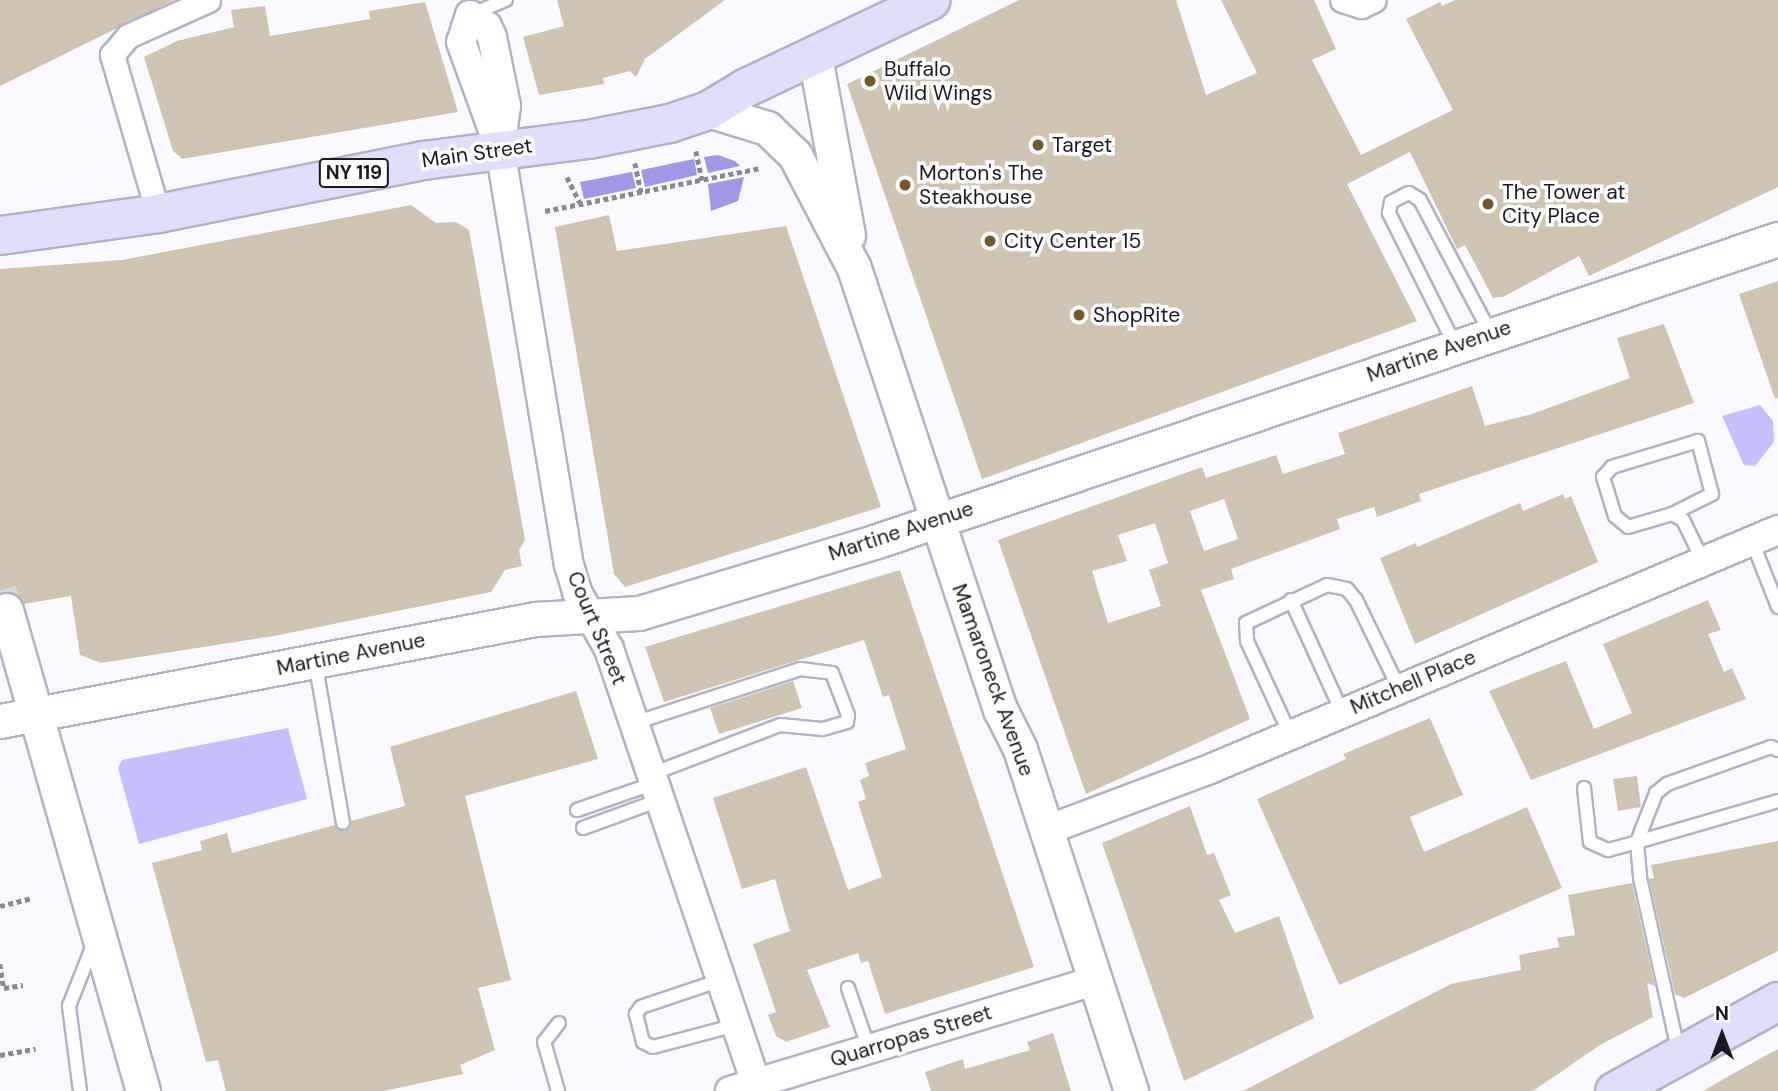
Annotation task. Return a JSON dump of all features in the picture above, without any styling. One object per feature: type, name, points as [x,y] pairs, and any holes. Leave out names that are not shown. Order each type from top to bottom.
[{"type":"main road","name":"Main Street","points":[[0,235],[158,213],[500,149],[588,139],[708,110],[746,87],[815,58],[911,4]]},
{"type":"main road","name":"Mamaroneck Avenue","points":[[815,58],[854,268],[1000,709],[1020,749],[1092,982],[1131,1091]]},
{"type":"main road","name":"Mamaroneck Avenue","points":[[708,110],[767,128],[795,155],[854,268]]},
{"type":"main road","name":"Martine Avenue","points":[[0,721],[535,618],[639,613],[937,520],[1778,239]]},
{"type":"main road","points":[[6,610],[143,1091]]},
{"type":"main road","points":[[1614,1091],[1778,1001]]},
{"type":"street","points":[[158,213],[112,55],[128,36],[208,0]]},
{"type":"street","points":[[1342,0],[1361,6],[1374,0]]},
{"type":"street","name":"Court Street","points":[[467,7],[461,42],[500,149],[569,565],[590,616],[609,649],[736,1025],[748,1088]]},
{"type":"street","name":"Mitchell Place","points":[[1047,830],[1089,818],[1778,530]]},
{"type":"street","name":"Quarropas Street","points":[[748,1088],[1092,982]]},
{"type":"lane","points":[[467,7],[506,0]]},
{"type":"lane","points":[[1455,346],[1389,213],[1391,202],[1409,193],[1420,200],[1491,333]]},
{"type":"lane","points":[[1672,514],[1712,494],[1698,441],[1612,467],[1603,477],[1615,516],[1628,527],[1672,514],[1683,520],[1703,561]]},
{"type":"lane","points":[[1752,541],[1778,607]]},
{"type":"lane","points":[[1290,734],[1244,631],[1252,617],[1291,600],[1327,585],[1347,589],[1399,688]]},
{"type":"lane","points":[[1291,600],[1342,712]]},
{"type":"lane","points":[[315,662],[343,823]]},
{"type":"lane","points":[[583,828],[655,786],[780,725],[822,729],[847,722],[848,715],[832,673],[800,670],[634,723]]},
{"type":"lane","points":[[1679,1054],[1640,878],[1637,842],[1656,793],[1667,783],[1771,747],[1778,750]]},
{"type":"lane","points":[[577,810],[655,786]]},
{"type":"lane","points":[[1584,788],[1590,842],[1608,850],[1778,801]]},
{"type":"lane","points":[[80,1091],[69,1006],[98,935]]},
{"type":"lane","points":[[721,980],[640,1007],[636,1014],[643,1042],[653,1046],[736,1025]]},
{"type":"lane","points":[[848,988],[869,1049]]},
{"type":"lane","points":[[558,1091],[544,1042],[559,1023]]},
{"type":"path","points":[[695,151],[702,180]]},
{"type":"path","points":[[635,163],[640,192]]},
{"type":"path","points":[[545,211],[760,168]]},
{"type":"path","points":[[567,177],[581,204]]},
{"type":"path","points":[[0,906],[31,898]]},
{"type":"path","points":[[0,964],[1,990],[23,985]]},
{"type":"path","points":[[0,1055],[35,1049]]},
{"type":"shaded area","points":[[718,155],[735,161],[740,166],[708,173],[704,157]]},
{"type":"shaded area","points":[[694,159],[697,175],[645,187],[641,170]]},
{"type":"shaded area","points":[[632,172],[636,188],[584,199],[580,182]]},
{"type":"shaded area","points":[[744,177],[738,201],[711,211],[708,184]]},
{"type":"shaded area","points":[[1760,405],[1773,421],[1774,442],[1755,466],[1744,465],[1722,416]]},
{"type":"shaded area","points":[[288,728],[307,799],[139,844],[118,768],[122,760]]},
{"type":"building","points":[[0,0],[174,0],[0,86]]},
{"type":"building","points":[[557,0],[725,0],[645,59],[636,77],[630,71],[603,78],[604,84],[539,95],[523,37],[564,26]]},
{"type":"building","points":[[1019,0],[1176,0],[1206,95],[1257,73],[1221,0],[1314,0],[1336,49],[1312,60],[1361,155],[1453,110],[1406,19],[1440,2],[1442,6],[1455,0],[1778,0],[1778,187],[1589,276],[1579,256],[1503,297],[1493,298],[1465,245],[1457,249],[1410,152],[1347,184],[1417,321],[982,479],[847,84]]},
{"type":"building","points":[[425,2],[458,112],[182,159],[173,151],[144,57],[177,41],[234,27],[231,10],[265,6],[270,36],[370,19],[369,11]]},
{"type":"building","points":[[411,205],[436,223],[456,222],[469,230],[525,540],[519,550],[522,566],[505,570],[491,592],[274,636],[101,663],[80,655],[71,596],[24,604],[11,592],[0,592],[0,269],[122,260]]},
{"type":"building","points":[[609,215],[617,251],[786,226],[881,507],[625,587],[614,574],[555,227]]},
{"type":"building","points":[[1778,281],[1778,398],[1775,399],[1739,294]]},
{"type":"building","points":[[1664,324],[1694,403],[1419,494],[1421,501],[1377,517],[1374,507],[1337,519],[1340,529],[1231,569],[1234,579],[1201,590],[1250,719],[1086,794],[998,540],[1202,467],[1206,478],[1276,455],[1283,474],[1345,454],[1338,433],[1472,386],[1485,426],[1532,414],[1630,378],[1617,338]],"holes":[[[1224,499],[1238,539],[1204,551],[1190,511]],[[1155,523],[1168,563],[1149,570],[1161,606],[1108,623],[1092,571],[1127,561],[1118,535]]]},
{"type":"building","points":[[1563,494],[1565,499],[1571,496],[1598,562],[1415,644],[1380,558],[1416,543],[1417,547],[1520,503],[1523,511]]},
{"type":"building","points":[[900,570],[1034,967],[885,1014],[868,961],[861,963],[858,953],[807,970],[830,1027],[786,1042],[776,1036],[768,1015],[776,1012],[753,944],[790,931],[775,879],[742,889],[713,798],[806,767],[848,890],[882,877],[858,802],[866,799],[860,780],[869,776],[865,763],[906,749],[889,695],[883,697],[864,640],[664,702],[645,647]]},
{"type":"building","points":[[1708,600],[1721,630],[1708,634],[1724,672],[1732,668],[1746,699],[1531,780],[1489,691],[1566,661],[1594,729],[1632,713],[1603,644]]},
{"type":"building","points":[[793,681],[802,708],[719,734],[710,708]]},
{"type":"building","points":[[576,691],[598,759],[465,796],[511,980],[478,988],[495,1050],[460,1065],[463,1074],[384,1091],[226,1091],[218,1060],[206,1062],[152,863],[202,850],[200,841],[227,833],[232,853],[335,825],[345,831],[351,821],[405,806],[390,747]]},
{"type":"building","points":[[1430,718],[1463,795],[1410,817],[1424,852],[1527,807],[1562,888],[1339,985],[1257,799],[1346,759],[1343,754]]},
{"type":"building","points":[[1637,776],[1641,807],[1618,811],[1613,779]]},
{"type":"building","points":[[1190,806],[1207,855],[1214,853],[1231,895],[1219,900],[1235,933],[1279,916],[1314,1018],[1184,1081],[1102,843]]},
{"type":"building","points":[[1778,841],[1778,951],[1684,998],[1675,994],[1649,879],[1654,878],[1651,865]]},
{"type":"building","points":[[1632,883],[1655,986],[1647,983],[1653,1017],[1600,1045],[1533,1091],[1243,1091],[1451,984],[1521,970],[1519,955],[1559,947],[1557,938],[1575,935],[1568,895]]},
{"type":"building","points":[[1053,1033],[1071,1091],[931,1091],[925,1072],[963,1059],[965,1069],[1030,1050],[1027,1042]]},
{"type":"building","points":[[1778,1049],[1778,1091],[1703,1091],[1743,1068]]},
{"type":"tunnel","points":[[0,590],[6,610]]},
{"type":"place","name":"Buffalo Wild Wings","points":[[870,81]]},
{"type":"place","name":"Target","points":[[1038,145]]},
{"type":"place","name":"Morton's The Steakhouse","points":[[905,185]]},
{"type":"place","name":"The Tower at City Place","points":[[1488,204]]},
{"type":"place","name":"City Center 15","points":[[990,241]]},
{"type":"place","name":"ShopRite","points":[[1079,315]]}]
